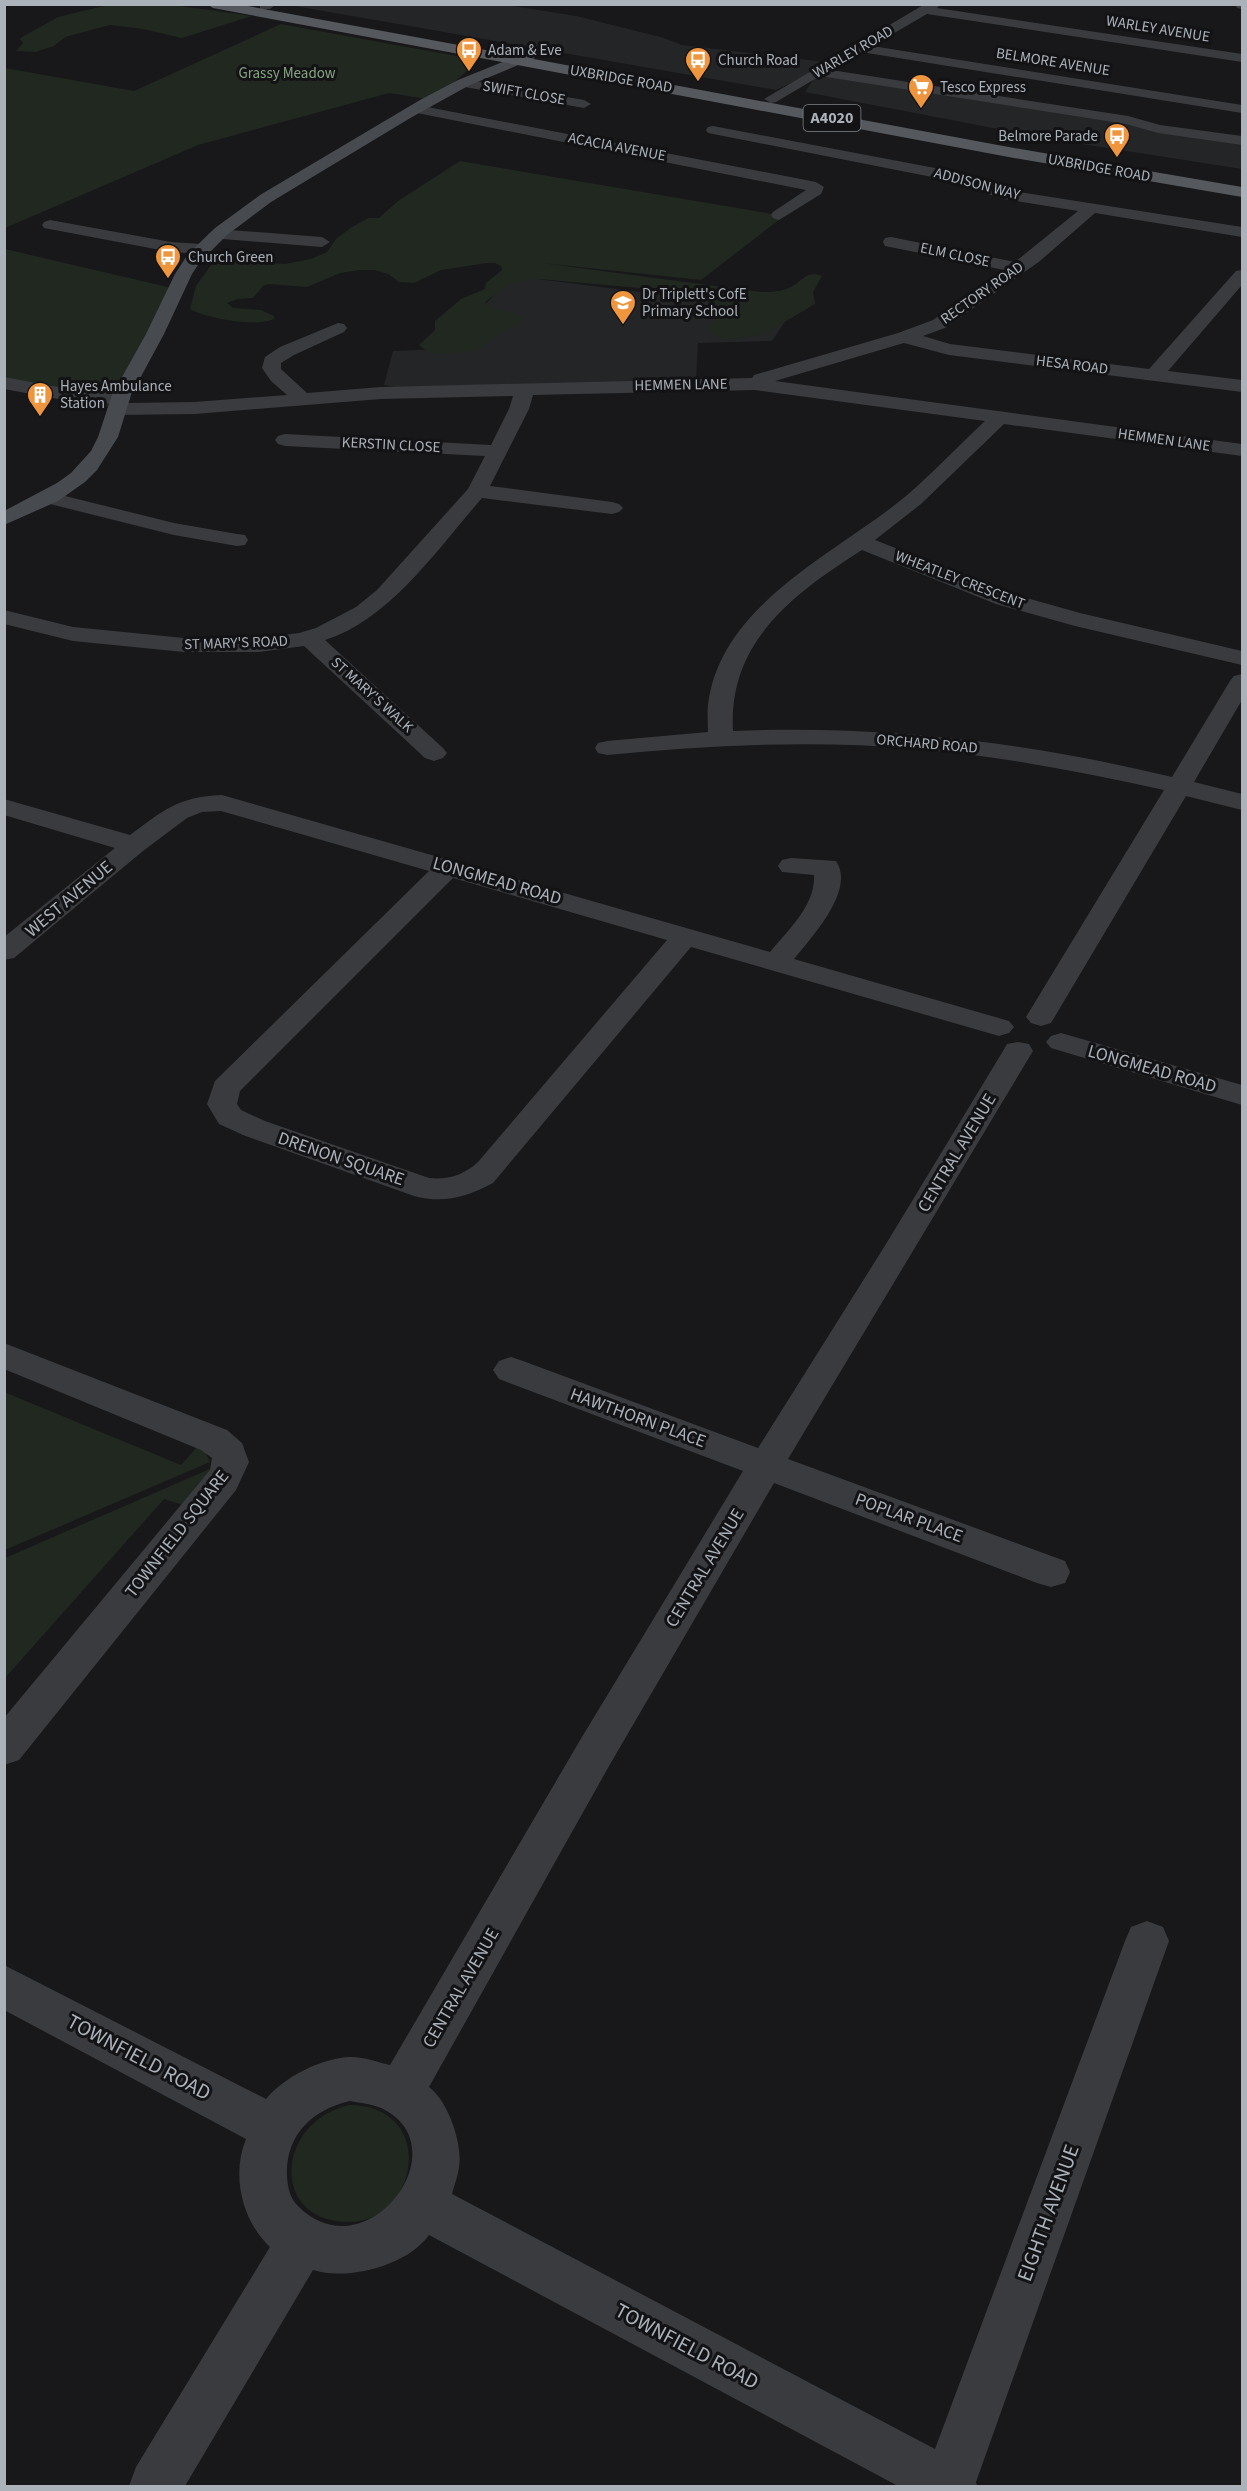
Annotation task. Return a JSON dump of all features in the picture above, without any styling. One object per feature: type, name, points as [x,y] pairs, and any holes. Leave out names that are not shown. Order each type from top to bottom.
[{"type":"main road","name":"UXBRIDGE ROAD","points":[[213,4],[260,7],[1140,172],[1242,183]]},
{"type":"main road","name":"UXBRIDGE ROAD","points":[[524,58],[771,99],[1242,192]]},
{"type":"street","name":"WARLEY ROAD","points":[[771,99],[930,7]]},
{"type":"street","name":"WARLEY AVENUE","points":[[930,7],[1242,58]]},
{"type":"street","name":"BELMORE AVENUE","points":[[859,48],[1242,109]]},
{"type":"street","points":[[4,519],[49,498],[81,476],[97,456],[109,435],[118,404],[154,337],[182,276],[216,234],[274,192],[417,109],[464,83],[524,58]]},
{"type":"street","points":[[818,72],[1128,120],[1158,129],[1242,141]]},
{"type":"street","name":"SWIFT CLOSE","points":[[464,83],[584,104]]},
{"type":"street","name":"ACACIA AVENUE","points":[[417,109],[816,187],[815,191],[779,215]]},
{"type":"street","name":"ADDISON WAY","points":[[713,130],[935,173],[1004,194],[1242,232]]},
{"type":"street","name":"RECTORY ROAD","points":[[755,384],[765,376],[904,337],[944,321],[1018,268],[1091,208]]},
{"type":"street","points":[[50,225],[171,247],[202,249]]},
{"type":"street","points":[[216,234],[322,242]]},
{"type":"street","name":"ELM CLOSE","points":[[891,242],[1018,268]]},
{"type":"street","points":[[1154,375],[1242,275]]},
{"type":"street","points":[[301,399],[297,392],[275,375],[271,365],[281,354],[334,335]]},
{"type":"street","name":"HESA ROAD","points":[[904,337],[942,348],[1242,386]]},
{"type":"street","points":[[4,383],[118,404]]},
{"type":"street","name":"HEMMEN LANE","points":[[118,404],[178,408],[381,393],[755,384],[1242,450]]},
{"type":"street","name":"ST MARY'S ROAD","points":[[4,616],[73,634],[162,644],[260,645],[309,638],[348,621],[386,595],[477,491],[519,409],[525,389]]},
{"type":"street","points":[[721,738],[719,724],[722,690],[735,656],[783,596],[822,565],[860,542],[914,500],[999,418]]},
{"type":"street","name":"KERSTIN CLOSE","points":[[285,440],[498,451]]},
{"type":"street","points":[[477,491],[612,508]]},
{"type":"street","points":[[49,498],[174,529],[237,540]]},
{"type":"street","name":"WHEATLEY CRESCENT","points":[[860,542],[982,591],[1026,606],[1242,658]]},
{"type":"street","name":"ST MARY'S WALK","points":[[309,638],[434,753]]},
{"type":"street","points":[[1041,1017],[1242,681]]},
{"type":"street","name":"ORCHARD ROAD","points":[[607,748],[721,738],[819,737],[945,744],[1047,759],[1242,802]]},
{"type":"street","name":"LONGMEAD ROAD","points":[[134,846],[188,807],[222,803],[777,962],[1008,1039]]},
{"type":"street","points":[[4,807],[134,846]]},
{"type":"street","name":"WEST AVENUE","points":[[4,952],[134,846]]},
{"type":"street","points":[[777,962],[824,898],[829,883],[827,867],[790,866]]},
{"type":"street","name":"DRENON SQUARE","points":[[449,867],[226,1088],[222,1104],[230,1117],[254,1128],[409,1183],[441,1190],[463,1186],[482,1176],[686,936]]},
{"type":"street","points":[[1015,1016],[1041,1017],[1059,1028],[1063,1038],[1052,1050],[1044,1053],[1008,1039],[1008,1018],[1015,1016]]},
{"type":"street","name":"CENTRAL AVENUE","points":[[401,2091],[594,1754],[766,1465],[898,1252],[1008,1039]]},
{"type":"street","name":"LONGMEAD ROAD","points":[[1061,1042],[1242,1095]]},
{"type":"street","name":"TOWNFIELD SQUARE","points":[[4,1355],[214,1440],[224,1446],[232,1462],[223,1480],[4,1748]]},
{"type":"street","name":"HAWTHORN PLACE","points":[[511,1370],[766,1465]]},
{"type":"street","name":"POPLAR PLACE","points":[[766,1465],[1051,1572]]},
{"type":"street","name":"EIGHTH AVENUE","points":[[949,2486],[1147,1941]]},
{"type":"street","name":"TOWNFIELD ROAD","points":[[4,1986],[273,2128]]},
{"type":"street","points":[[350,2079],[368,2079],[385,2083],[401,2091],[421,2109],[434,2134],[436,2148],[434,2177],[422,2205],[399,2230],[368,2246],[334,2250],[302,2241],[278,2221],[264,2192],[263,2160],[273,2128],[284,2113],[314,2089],[350,2079]]},
{"type":"street","name":"TOWNFIELD ROAD","points":[[422,2205],[949,2486]]},
{"type":"street","points":[[154,2487],[302,2241]]},
{"type":"shaded area","points":[[289,5],[507,5],[576,16],[664,38],[682,45],[833,63],[776,90]]},
{"type":"shaded area","points":[[818,72],[1242,142],[1242,169],[1056,140],[805,92]]},
{"type":"shaded area","name":"Dr Triplett's CofE Primary School","points":[[513,276],[792,311],[772,341],[698,343],[696,380],[396,387],[384,385],[393,351],[441,349]]},
{"type":"green space","points":[[112,4],[173,5],[252,16],[182,38],[143,29],[110,25],[65,37],[54,46],[35,52],[16,51],[23,43],[20,39],[22,37],[58,17]]},
{"type":"green space","name":"Grassy Meadow","points":[[281,24],[468,58],[475,64],[433,100],[389,93],[198,145],[5,228],[5,68],[134,91]]},
{"type":"green space","points":[[460,161],[784,216],[701,280],[542,263],[761,292],[784,290],[812,274],[822,276],[813,292],[815,304],[762,335],[730,339],[719,338],[710,332],[709,327],[718,314],[720,305],[708,298],[662,290],[539,279],[510,284],[485,302],[493,308],[523,318],[519,323],[496,335],[476,351],[436,354],[429,353],[419,345],[435,330],[435,321],[461,299],[485,289],[486,283],[502,270],[502,267],[495,263],[487,263],[441,270],[414,283],[399,282],[388,274],[374,270],[359,270],[340,273],[307,287],[268,284],[263,286],[253,298],[238,299],[227,303],[233,308],[261,310],[274,316],[274,319],[266,321],[232,321],[190,309],[196,286],[211,265],[231,261],[285,264],[311,259],[327,252],[336,239],[352,227],[368,218],[379,218],[398,201]]},
{"type":"green space","points":[[5,249],[176,289],[117,409],[5,386]]},
{"type":"green space","points":[[4,1392],[181,1465],[197,1447],[205,1452],[210,1462],[5,1550]]},
{"type":"green space","points":[[212,1468],[186,1506],[164,1499],[5,1678],[5,1558]]},
{"type":"green space","points":[[349,2105],[378,2110],[397,2124],[407,2143],[409,2165],[403,2187],[389,2205],[370,2218],[345,2222],[320,2216],[303,2204],[294,2187],[292,2168],[296,2148],[308,2129],[325,2114]]},
{"type":"place","name":"Adam & Eve","points":[[469,73]]},
{"type":"place","name":"Church Road","points":[[698,83]]},
{"type":"place","name":"Tesco Express","points":[[921,110]]},
{"type":"place","name":"Belmore Parade","points":[[1117,159]]},
{"type":"place","name":"Church Green","points":[[168,280]]},
{"type":"place","name":"Dr Triplett's CofE Primary School","points":[[623,326]]},
{"type":"place","name":"Hayes Ambulance Station","points":[[40,418]]}]
